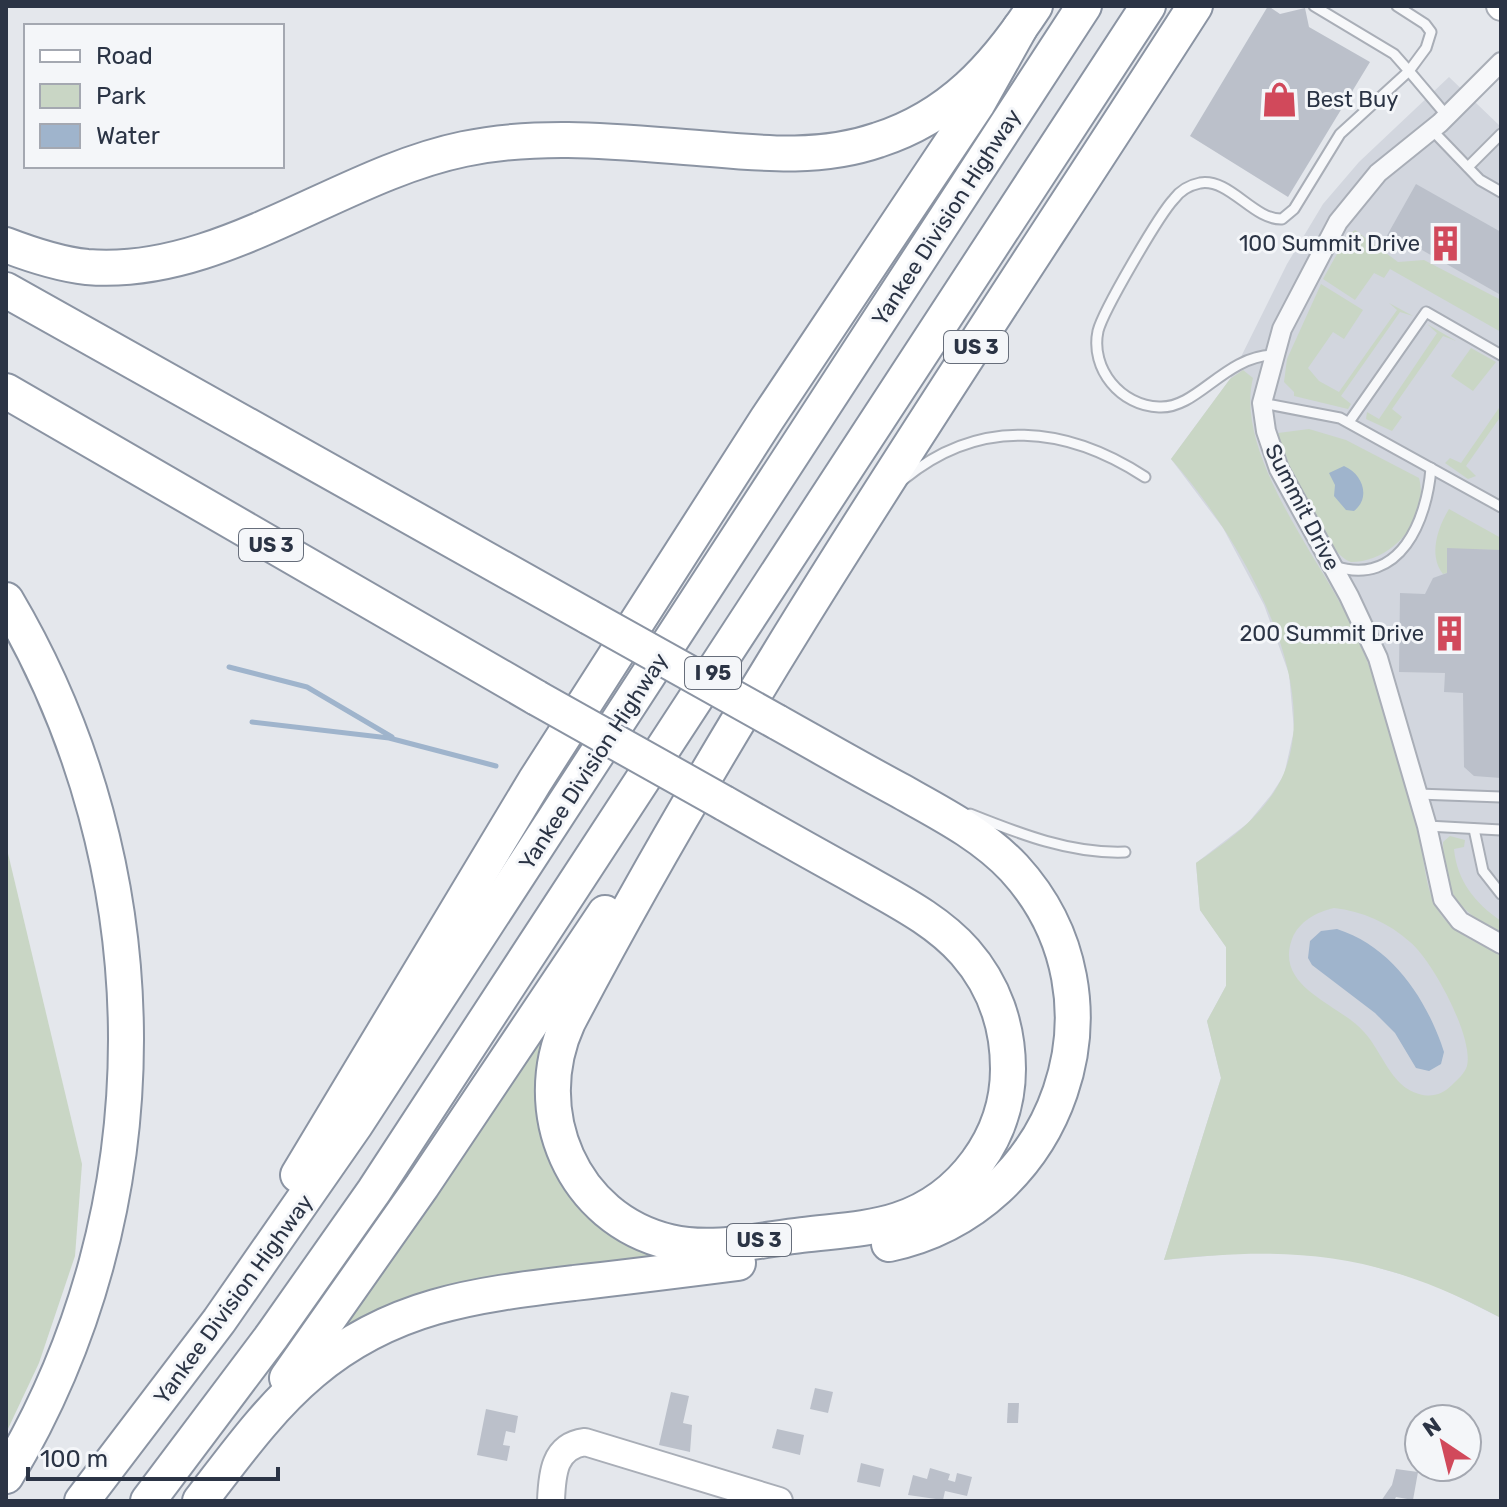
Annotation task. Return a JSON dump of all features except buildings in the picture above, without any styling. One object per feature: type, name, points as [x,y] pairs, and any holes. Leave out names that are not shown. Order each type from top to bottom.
[{"type":"highway","name":"Yankee Division Highway","points":[[82,1501],[219,1321],[428,1015],[1084,6]]},
{"type":"highway","name":"I 95","points":[[148,1501],[272,1336],[446,1083],[1148,6]]},
{"type":"highway","name":"US 3","points":[[6,391],[537,698],[724,803],[934,924],[964,951],[989,986],[1002,1023],[1008,1080],[1003,1109],[978,1162],[958,1184],[925,1209],[870,1226],[719,1244],[668,1242],[635,1229],[606,1210],[582,1184],[559,1142],[551,1094],[553,1065],[561,1037],[665,843],[757,688],[1195,6]]},
{"type":"highway","points":[[219,1321],[313,1147],[508,824],[767,419],[978,103],[1027,17]]},
{"type":"highway","points":[[6,245],[47,259],[89,267],[169,260],[219,245],[417,161],[513,141],[575,139],[778,154],[846,149],[891,136],[944,109],[985,73],[1027,17]]},
{"type":"highway","points":[[6,290],[957,822],[993,848],[1029,887],[1056,934],[1071,992],[1070,1055],[1053,1115],[1021,1166],[962,1216],[907,1240],[487,1294],[425,1308],[344,1347],[302,1381],[258,1426],[200,1501]]},
{"type":"highway","points":[[6,600],[56,699],[97,813],[117,903],[127,1026],[118,1166],[96,1270],[54,1385],[6,1476]]},
{"type":"highway","points":[[258,1426],[288,1375],[467,1121],[727,725],[757,688]]},
{"type":"street","name":"Summit Drive","points":[[1501,62],[1432,130],[1385,166],[1345,212],[1299,293],[1272,355],[1262,403],[1266,431],[1279,469],[1378,658],[1448,908],[1460,921],[1501,944]]},
{"type":"street","points":[[551,1501],[557,1460],[570,1444],[585,1442],[779,1501]]},
{"type":"lane","points":[[1314,6],[1394,54],[1447,116]]},
{"type":"lane","points":[[1272,355],[1243,360],[1182,402],[1161,408],[1133,401],[1116,389],[1102,367],[1097,340],[1107,311],[1178,195],[1192,186],[1213,184],[1270,217],[1282,219],[1294,209],[1340,134],[1409,71],[1426,48],[1431,32],[1425,24],[1397,6]]},
{"type":"lane","points":[[1432,130],[1468,167],[1501,192]]},
{"type":"lane","points":[[1468,167],[1500,136]]},
{"type":"lane","points":[[1349,422],[1426,312],[1501,355]]},
{"type":"lane","points":[[1262,403],[1320,412],[1349,422],[1501,507]]},
{"type":"lane","points":[[868,516],[887,494],[922,466],[956,448],[995,438],[1062,438],[1096,449],[1145,477]]},
{"type":"lane","points":[[1331,565],[1344,569],[1368,568],[1400,551],[1421,522],[1431,468]]},
{"type":"lane","points":[[876,778],[1047,842],[1098,852],[1125,852]]},
{"type":"lane","points":[[1418,794],[1501,797]]},
{"type":"lane","points":[[1427,826],[1501,830]]},
{"type":"lane","points":[[1474,829],[1483,871],[1501,894]]},
{"type":"shaded area","points":[[1449,77],[1501,127],[1501,1318],[1431,1283],[1348,1259],[1262,1251],[1164,1260],[1221,1078],[1207,1021],[1226,986],[1226,947],[1200,910],[1196,863],[1248,823],[1271,795],[1284,775],[1294,730],[1289,674],[1264,605],[1223,528],[1171,459],[1230,379],[1287,264],[1323,204],[1359,162]]},
{"type":"green space","points":[[1355,230],[1398,262],[1424,260],[1501,300],[1501,332],[1390,269],[1384,278],[1374,273],[1355,300],[1323,279],[1347,236]]},
{"type":"green space","points":[[1321,284],[1363,310],[1344,339],[1333,332],[1308,368],[1319,381],[1339,392],[1397,310],[1389,303],[1413,316],[1400,312],[1341,396],[1351,404],[1348,409],[1294,396],[1284,382],[1287,359]]},
{"type":"green space","points":[[1427,324],[1456,341],[1443,336],[1392,409],[1402,417],[1392,431],[1366,419],[1367,412],[1379,419],[1437,333]]},
{"type":"green space","points":[[1471,348],[1496,362],[1473,391],[1451,376]]},
{"type":"green space","points":[[1243,370],[1253,378],[1251,408],[1256,440],[1268,473],[1352,626],[1372,674],[1411,797],[1433,900],[1450,925],[1501,955],[1501,1318],[1417,1280],[1338,1259],[1256,1254],[1164,1260],[1221,1078],[1207,1021],[1226,986],[1226,947],[1200,910],[1196,863],[1234,835],[1268,800],[1284,773],[1293,735],[1292,693],[1282,650],[1266,606],[1221,524],[1171,459],[1230,379]],"holes":[[[1334,908],[1365,915],[1402,935],[1419,951],[1440,981],[1458,1019],[1467,1053],[1465,1071],[1441,1093],[1424,1095],[1401,1084],[1364,1032],[1312,993],[1292,970],[1289,956],[1292,939],[1299,927],[1321,912]]]},
{"type":"green space","points":[[1501,405],[1501,416],[1466,466],[1476,476],[1468,479],[1445,463],[1450,458],[1461,463]]},
{"type":"green space","points":[[1309,429],[1346,440],[1419,478],[1419,508],[1413,523],[1393,546],[1380,555],[1351,562],[1340,555],[1318,525],[1297,484],[1278,433]]},
{"type":"green space","points":[[1449,509],[1501,538],[1501,550],[1447,549],[1447,573],[1443,574],[1435,550],[1438,532]]},
{"type":"green space","points":[[1450,836],[1465,840],[1464,847],[1454,849],[1459,871],[1475,899],[1501,921],[1501,933],[1463,907],[1450,887],[1443,842]]},
{"type":"green space","points":[[6,845],[82,1164],[75,1256],[39,1363],[6,1433]]},
{"type":"green space","points":[[575,981],[549,1140],[677,1253],[347,1328],[344,1323]]},
{"type":"water","points":[[1344,466],[1356,475],[1362,487],[1362,500],[1354,511],[1346,510],[1334,496],[1335,485],[1329,473]]},
{"type":"water","points":[[1337,929],[1373,947],[1402,974],[1434,1025],[1444,1052],[1441,1064],[1429,1071],[1416,1068],[1395,1033],[1375,1013],[1312,965],[1308,958],[1310,941],[1321,931]]},
{"type":"waterway","points":[[229,667],[307,687],[392,737]]},
{"type":"waterway","points":[[252,722],[389,738],[496,766]]},
{"type":"place","name":"Best Buy","points":[[1280,99]]},
{"type":"place","name":"100 Summit Drive","points":[[1446,243]]},
{"type":"place","name":"200 Summit Drive","points":[[1450,633]]}]
